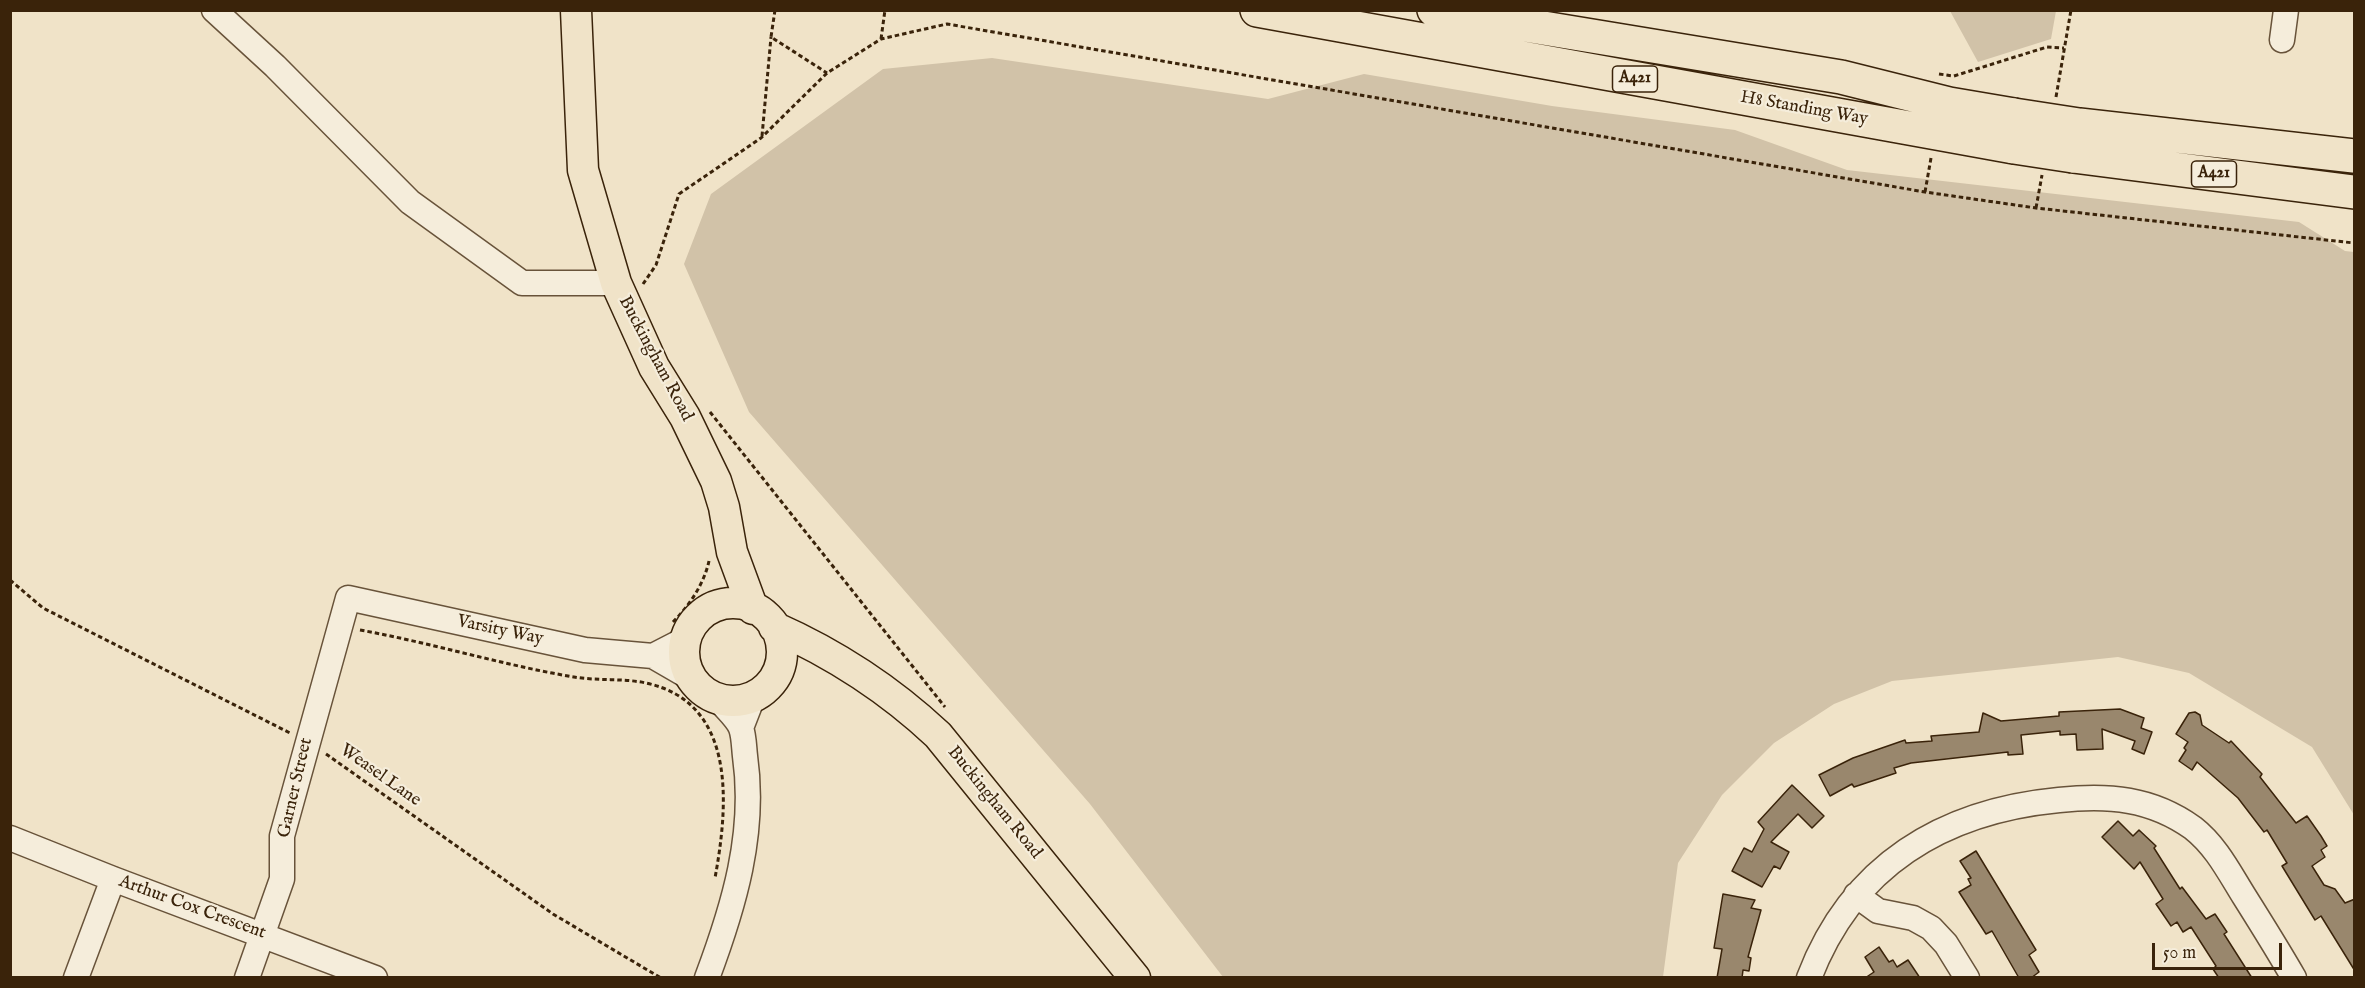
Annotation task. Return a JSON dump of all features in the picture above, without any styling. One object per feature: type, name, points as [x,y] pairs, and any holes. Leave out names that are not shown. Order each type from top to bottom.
[{"type":"highway","name":"H8 Standing Way","points":[[1257,10],[2076,141],[2355,192]]},
{"type":"highway","name":"H8 Standing Way","points":[[1434,10],[1841,77],[1948,104],[2014,131]]},
{"type":"highway","name":"H8 Standing Way","points":[[2076,141],[2355,156]]},
{"type":"main road","name":"Buckingham Road","points":[[580,14],[583,170],[616,284],[654,367],[685,417],[711,470],[724,507],[721,552],[764,618],[829,655],[893,696],[938,735],[1135,978]]},
{"type":"main road","points":[[708,611],[721,552]]},
{"type":"main road","points":[[724,604],[735,604],[764,618],[781,650],[777,672],[771,683],[753,697],[735,701],[718,699],[698,687],[691,678],[678,632],[708,611],[724,604]]},
{"type":"main road","points":[[777,672],[829,655]]},
{"type":"street","points":[[214,10],[275,66],[410,202],[522,283],[616,284]]},
{"type":"street","points":[[2282,40],[2286,10]]},
{"type":"street","name":"Garner Street","points":[[247,978],[282,879],[282,836],[306,741],[348,598]]},
{"type":"street","name":"Varsity Way","points":[[348,598],[585,650],[643,655]]},
{"type":"street","points":[[643,655],[678,632]]},
{"type":"street","points":[[643,655],[691,678]]},
{"type":"street","points":[[707,978],[725,932],[737,886],[748,826],[748,781],[741,728],[753,697]]},
{"type":"street","points":[[718,699],[741,728]]},
{"type":"street","points":[[1809,978],[1820,947],[1856,895],[1895,859],[1933,833],[1992,810],[2024,803],[2087,797],[2114,797],[2144,802],[2171,814],[2195,830],[2215,849],[2294,978]]},
{"type":"street","name":"Arthur Cox Crescent","points":[[10,838],[375,978]]},
{"type":"street","points":[[76,978],[113,879]]},
{"type":"street","points":[[1856,895],[1878,912],[1913,918],[1931,928],[1947,944],[1967,978]]},
{"type":"path","points":[[761,138],[771,37],[776,10]]},
{"type":"path","points":[[881,39],[885,10]]},
{"type":"path","points":[[646,293],[642,283],[656,265],[679,194],[761,138],[827,73],[881,39],[947,24],[1925,192],[2036,208],[2355,243]]},
{"type":"path","points":[[771,37],[827,73]]},
{"type":"path","points":[[1948,104],[1953,76],[2047,48],[2064,48]]},
{"type":"path","points":[[1925,192],[1932,152]]},
{"type":"path","points":[[708,408],[755,472],[948,711]]},
{"type":"path","points":[[678,632],[683,612],[698,589],[709,564],[721,552]]},
{"type":"path","name":"Weasel Lane","points":[[10,580],[43,608],[306,741],[553,914],[661,978]]},
{"type":"path","points":[[339,626],[430,643],[575,678],[645,683],[665,690],[688,703],[702,715],[718,748],[723,806],[715,880]]},
{"type":"path","points":[[633,682],[643,655]]},
{"type":"shaded area","points":[[1950,11],[2056,11],[2051,39],[1978,62]]},
{"type":"shaded area","points":[[992,58],[1268,99],[1364,74],[1552,106],[1735,130],[1847,170],[2299,222],[2345,251],[2354,252],[2354,815],[2312,747],[2189,673],[2118,657],[1892,681],[1834,704],[1774,743],[1722,795],[1678,863],[1663,977],[1223,977],[1090,804],[749,412],[684,264],[711,194],[883,69]]},
{"type":"building","points":[[2120,709],[2144,718],[2141,728],[2152,732],[2144,754],[2132,749],[2135,741],[2102,729],[2103,749],[2077,750],[2076,734],[2060,735],[2060,731],[2021,735],[2023,754],[2008,755],[2008,752],[1911,763],[1894,768],[1896,773],[1854,787],[1852,784],[1830,796],[1819,775],[1853,758],[1905,740],[1906,743],[1932,741],[1931,736],[1979,732],[1983,713],[2001,721],[2059,716],[2059,712]]},
{"type":"building","points":[[2195,712],[2200,715],[2202,725],[2229,743],[2231,741],[2262,774],[2260,777],[2296,823],[2307,816],[2321,836],[2327,846],[2321,850],[2325,857],[2312,866],[2324,885],[2335,889],[2345,903],[2355,899],[2355,971],[2321,916],[2315,920],[2282,866],[2287,863],[2267,830],[2264,832],[2238,798],[2197,762],[2192,770],[2179,761],[2188,742],[2176,734],[2189,713]]},
{"type":"building","points":[[1792,785],[1824,816],[1812,828],[1798,814],[1771,842],[1789,852],[1780,869],[1774,866],[1762,887],[1732,871],[1744,848],[1752,852],[1764,829],[1758,822]]},
{"type":"building","points":[[2118,821],[2133,836],[2139,830],[2156,846],[2154,848],[2180,889],[2182,887],[2206,919],[2215,914],[2227,932],[2224,934],[2252,978],[2219,978],[2213,969],[2216,966],[2191,927],[2183,932],[2177,922],[2171,926],[2156,904],[2163,899],[2140,862],[2134,869],[2102,837]]},
{"type":"building","points":[[1976,851],[2036,950],[2029,955],[2039,972],[2031,978],[2019,978],[1992,931],[1986,934],[1959,892],[1971,885],[1968,879],[1971,878],[1960,861]]},
{"type":"building","points":[[1723,894],[1755,900],[1751,908],[1761,910],[1748,957],[1751,958],[1749,971],[1743,970],[1742,978],[1717,978],[1722,949],[1714,948]]},
{"type":"building","points":[[1879,947],[1889,962],[1893,960],[1897,967],[1908,960],[1920,978],[1865,978],[1874,972],[1865,957]]}]
